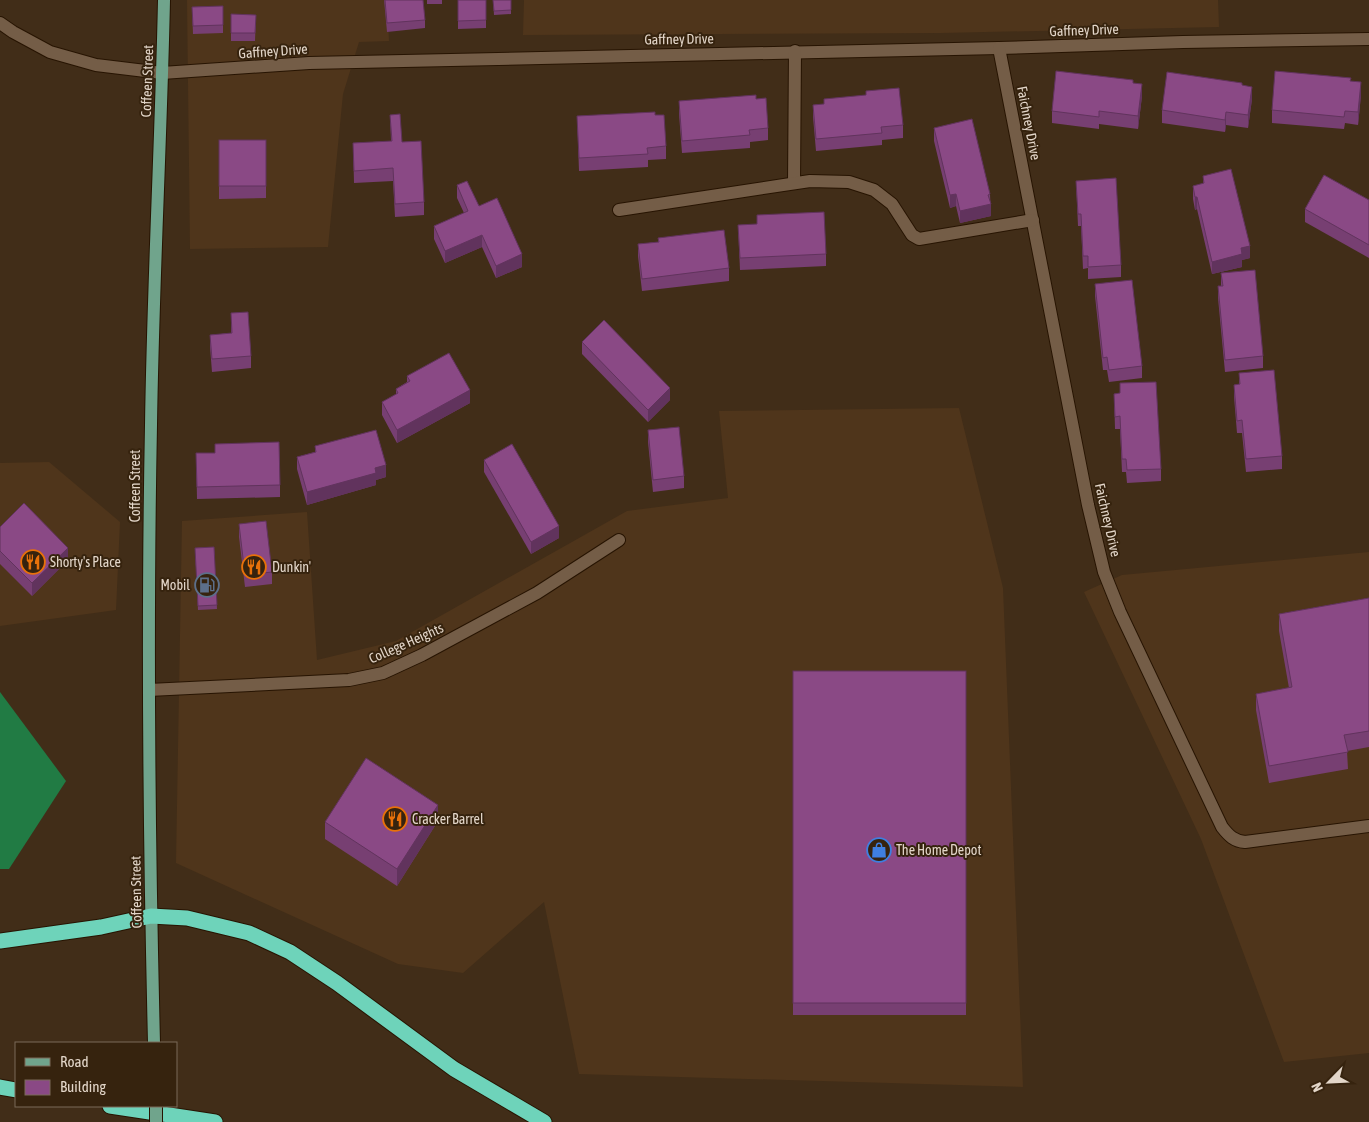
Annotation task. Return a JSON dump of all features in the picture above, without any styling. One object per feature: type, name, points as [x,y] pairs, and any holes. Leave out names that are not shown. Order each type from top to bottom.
[{"type":"highway","points":[[0,941],[100,927],[151,916],[187,918],[248,933],[290,952],[337,983],[454,1070],[544,1122]]},
{"type":"highway","points":[[0,1087],[15,1090]]},
{"type":"highway","points":[[116,1107],[214,1122]]},
{"type":"main road","name":"Coffeen Street","points":[[154,1040],[149,690],[150,425],[164,0]]},
{"type":"main road","points":[[156,1107],[156,1122]]},
{"type":"street","name":"Gaffney Drive","points":[[0,23],[50,52],[96,65],[162,73],[309,63],[1369,39]]},
{"type":"street","name":"Faichney Drive","points":[[999,48],[1088,505],[1104,572],[1120,612],[1222,827],[1230,837],[1246,842],[1369,826]]},
{"type":"street","points":[[794,183],[795,51]]},
{"type":"street","points":[[619,210],[810,181],[849,182],[874,190],[892,204],[912,235],[919,239],[1033,220]]},
{"type":"street","name":"College Heights","points":[[149,690],[349,680],[383,673],[422,655],[537,594],[618,540]]},
{"type":"shaded area","points":[[187,0],[387,0],[389,41],[359,42],[343,94],[328,247],[190,249]]},
{"type":"shaded area","points":[[524,0],[1218,0],[1219,27],[941,33],[523,35]]},
{"type":"shaded area","points":[[959,408],[1003,588],[1023,1087],[579,1074],[544,902],[463,973],[398,964],[176,863],[182,521],[307,512],[317,660],[396,641],[627,511],[728,498],[719,411]]},
{"type":"shaded area","points":[[49,462],[120,522],[116,610],[0,626],[0,463]]},
{"type":"shaded area","points":[[1369,552],[1369,1053],[1284,1062],[1201,839],[1084,592],[1122,575]]},
{"type":"green space","points":[[0,692],[66,781],[9,869],[0,869]]},
{"type":"building","points":[[385,0],[423,0],[425,20],[387,23]]},
{"type":"building","points":[[458,0],[486,0],[486,20],[458,21]]},
{"type":"building","points":[[493,0],[511,0],[511,10],[494,11]]},
{"type":"building","points":[[223,6],[223,25],[193,26],[192,7]]},
{"type":"building","points":[[231,14],[256,15],[255,33],[231,33]]},
{"type":"building","points":[[1056,71],[1133,80],[1133,83],[1142,84],[1138,116],[1099,111],[1099,117],[1052,111]]},
{"type":"building","points":[[1275,71],[1351,78],[1350,81],[1361,82],[1358,112],[1345,111],[1344,117],[1272,110]]},
{"type":"building","points":[[1167,72],[1242,83],[1242,85],[1252,87],[1248,115],[1226,112],[1225,120],[1162,110]]},
{"type":"building","points":[[899,88],[903,125],[881,127],[882,133],[816,139],[813,105],[824,104],[824,99],[866,95],[866,91]]},
{"type":"building","points":[[756,95],[756,99],[766,98],[768,128],[749,130],[750,135],[682,141],[679,101]]},
{"type":"building","points":[[655,112],[655,115],[664,115],[666,146],[647,148],[648,154],[579,158],[577,116]]},
{"type":"building","points":[[400,114],[402,142],[421,141],[424,202],[395,204],[393,168],[354,171],[353,143],[392,141],[390,115]]},
{"type":"building","points":[[972,119],[991,204],[960,211],[956,194],[950,195],[934,128]]},
{"type":"building","points":[[219,140],[266,140],[266,186],[219,186]]},
{"type":"building","points":[[1231,169],[1250,246],[1241,248],[1242,254],[1212,262],[1193,186],[1204,183],[1203,176]]},
{"type":"building","points":[[1324,175],[1369,200],[1369,245],[1305,209]]},
{"type":"building","points":[[1116,178],[1121,265],[1088,267],[1088,256],[1083,256],[1081,214],[1078,214],[1076,181]]},
{"type":"building","points":[[467,181],[479,206],[497,198],[522,254],[496,266],[482,235],[445,251],[434,226],[468,211],[457,185]]},
{"type":"building","points":[[824,212],[826,254],[740,258],[738,225],[757,224],[757,215]]},
{"type":"building","points":[[724,230],[729,268],[642,279],[638,244],[659,242],[658,238]]},
{"type":"building","points":[[1255,270],[1263,356],[1225,360],[1218,286],[1223,286],[1221,273]]},
{"type":"building","points":[[1132,280],[1142,366],[1109,370],[1107,357],[1103,358],[1095,284]]},
{"type":"building","points":[[248,312],[251,356],[212,359],[210,335],[232,333],[231,313]]},
{"type":"building","points":[[604,320],[670,388],[648,410],[582,342]]},
{"type":"building","points":[[449,353],[470,390],[397,430],[382,402],[398,393],[396,389],[410,381],[407,376]]},
{"type":"building","points":[[1274,370],[1282,456],[1246,459],[1242,420],[1237,421],[1234,385],[1240,384],[1239,373]]},
{"type":"building","points":[[1156,382],[1161,469],[1127,470],[1126,459],[1122,459],[1120,416],[1115,417],[1114,394],[1120,393],[1120,383]]},
{"type":"building","points":[[679,427],[684,476],[653,480],[648,430]]},
{"type":"building","points":[[376,430],[386,465],[375,468],[376,473],[307,492],[297,457],[316,452],[315,446]]},
{"type":"building","points":[[279,442],[280,485],[197,487],[196,453],[215,453],[215,444]]},
{"type":"building","points":[[512,444],[559,526],[531,542],[484,460]]},
{"type":"building","points":[[24,503],[68,548],[32,583],[0,551],[0,527]]},
{"type":"building","points":[[266,521],[272,572],[245,575],[239,524]]},
{"type":"building","points":[[214,547],[217,605],[198,606],[195,548]]},
{"type":"building","points":[[1369,598],[1369,731],[1344,735],[1348,752],[1269,766],[1256,694],[1292,687],[1279,614]]},
{"type":"building","name":"The Home Depot","points":[[793,671],[966,671],[966,1003],[793,1003]]},
{"type":"building","points":[[366,758],[438,805],[397,869],[325,822]]},
{"type":"place","name":"Shorty's Place","points":[[33,562]]},
{"type":"place","name":"Dunkin'","points":[[254,567]]},
{"type":"place","name":"Mobil","points":[[207,585]]},
{"type":"place","name":"Cracker Barrel","points":[[395,819]]},
{"type":"place","name":"The Home Depot","points":[[879,850]]}]
